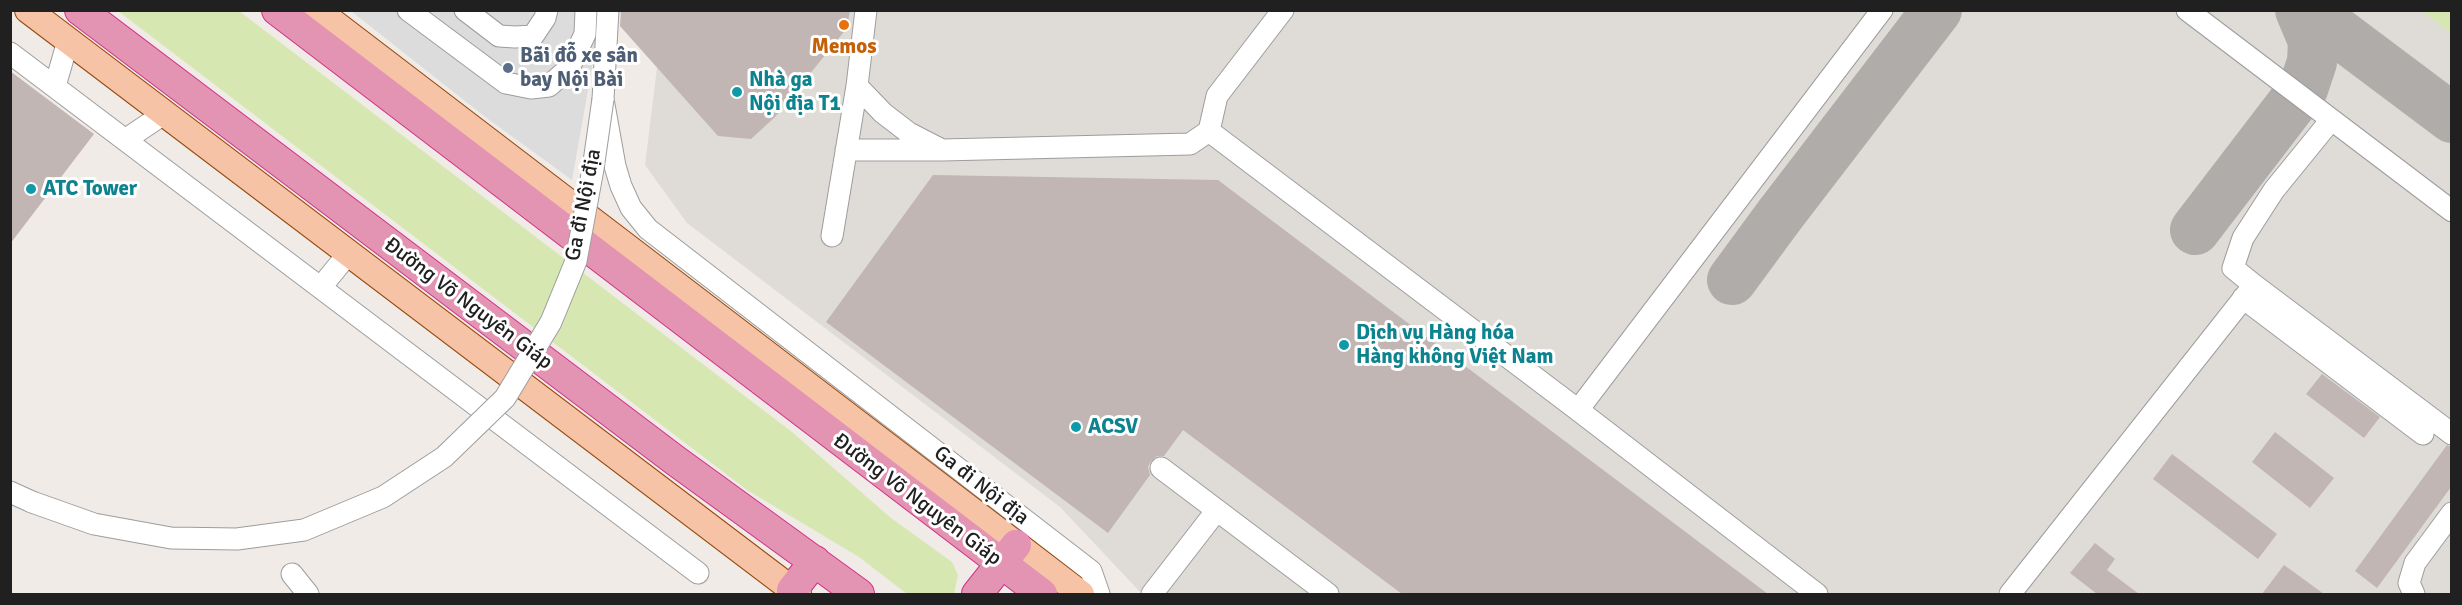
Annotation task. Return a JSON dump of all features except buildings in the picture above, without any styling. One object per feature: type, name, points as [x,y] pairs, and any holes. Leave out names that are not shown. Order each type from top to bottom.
[{"type":"highway","name":"Đường Võ Nguyên Giáp","points":[[80,10],[676,461],[859,594]]},
{"type":"highway","name":"Đường Võ Nguyên Giáp","points":[[277,10],[833,436],[1008,554],[1042,594]]},
{"type":"highway","points":[[977,594],[1008,554]]},
{"type":"highway","points":[[793,593],[815,561]]},
{"type":"main road","name":"Đường Võ Nguyên Giáp","points":[[27,10],[793,593]]},
{"type":"main road","name":"Đường Võ Nguyên Giáp","points":[[317,10],[828,401],[1008,554],[1081,594]]},
{"type":"main road","points":[[828,401],[833,436]]},
{"type":"street","points":[[408,10],[506,82],[531,88],[549,86],[569,68],[585,34],[586,10]]},
{"type":"street","points":[[465,10],[499,36],[515,37],[533,36],[545,18],[547,10]]},
{"type":"street","name":"Ga đi Nội địa","points":[[10,492],[93,524],[171,538],[237,539],[304,530],[384,497],[444,457],[505,398],[551,322],[576,261],[603,99],[608,10]]},
{"type":"street","points":[[832,236],[857,86],[866,10]]},
{"type":"street","points":[[846,150],[1190,144],[1209,131],[1217,96],[1283,10]]},
{"type":"street","points":[[1578,410],[1882,10]]},
{"type":"street","points":[[2187,10],[2451,211]]},
{"type":"street","points":[[55,86],[68,41]]},
{"type":"street","points":[[10,53],[698,573]]},
{"type":"street","points":[[857,86],[883,113],[909,133],[942,150]]},
{"type":"street","name":"Ga đi Nội địa","points":[[603,99],[615,166],[621,186],[631,208],[648,229],[1091,571],[1099,594]]},
{"type":"street","points":[[125,140],[162,114]]},
{"type":"street","points":[[2331,120],[2274,190],[2243,238],[2233,268],[2249,291],[2423,434]]},
{"type":"street","points":[[1209,131],[1817,594]]},
{"type":"street","points":[[321,288],[348,254]]},
{"type":"street","points":[[2249,291],[2451,434]]},
{"type":"street","points":[[2010,594],[2249,291]]},
{"type":"street","points":[[1161,468],[1328,594]]},
{"type":"street","points":[[1152,594],[1217,510]]},
{"type":"street","points":[[2414,594],[2409,583],[2415,563],[2451,513]]},
{"type":"street","points":[[292,574],[308,594]]},
{"type":"shaded area","name":"Bãi đỗ xe sân bay Nội Bài","points":[[351,11],[602,11],[572,180],[484,116]]},
{"type":"shaded area","points":[[664,11],[2451,11],[2451,594],[1142,594],[1060,507],[687,223],[645,165]]},
{"type":"green space","points":[[118,11],[239,11],[792,432],[891,518],[952,562],[958,575],[954,594],[907,594],[859,557],[747,490]]},
{"type":"green space","points":[[2422,11],[2451,11],[2451,33]]},
{"type":"taxiway","points":[[1732,280],[1937,10]]},
{"type":"taxiway","points":[[2195,230],[2303,89],[2312,62],[2313,41],[2300,10]]},
{"type":"taxiway","points":[[2308,10],[2452,118]]},
{"type":"place","name":"Memos","points":[[844,25]]},
{"type":"place","name":"Bãi đỗ xe sân bay Nội Bài","points":[[508,68]]},
{"type":"place","name":"Nhà ga Nội địa T1","points":[[737,92]]},
{"type":"place","name":"ATC Tower","points":[[31,189]]},
{"type":"place","name":"Dịch vụ Hàng hóa Hàng không Việt Nam","points":[[1344,345]]},
{"type":"place","name":"ACSV","points":[[1076,427]]}]
